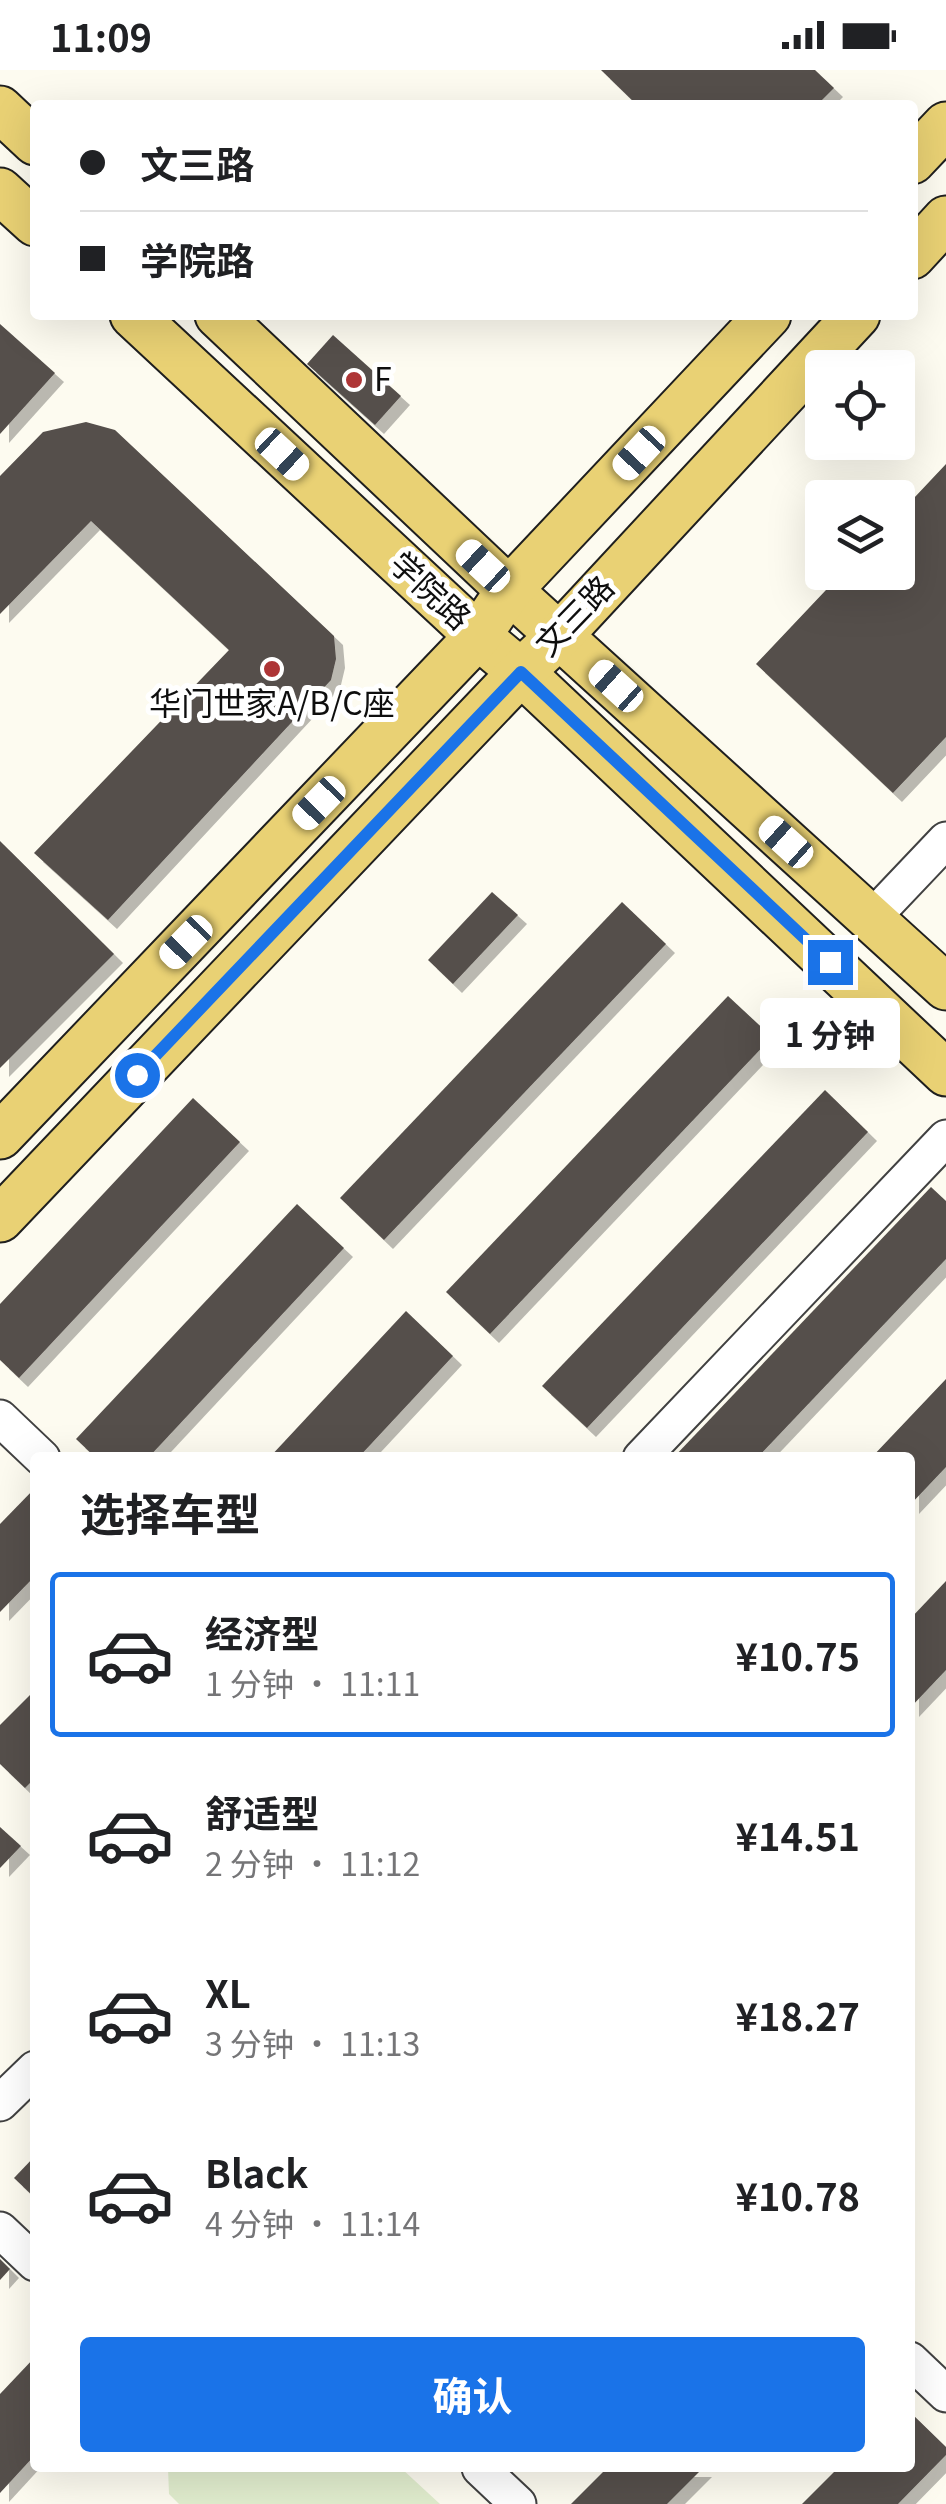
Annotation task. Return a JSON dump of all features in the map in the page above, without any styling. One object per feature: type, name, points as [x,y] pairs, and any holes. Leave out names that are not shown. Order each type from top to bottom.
[{"type":"main road","points":[[0,109],[30,137]]},
{"type":"main road","points":[[918,155],[946,126]]},
{"type":"main road","points":[[0,191],[30,218]]},
{"type":"main road","points":[[918,250],[946,220]]},
{"type":"main road","name":"学院路","points":[[138,320],[521,672],[946,1072]]},
{"type":"main road","name":"学院路","points":[[223,320],[509,590],[946,987]]},
{"type":"main road","name":"文三路","points":[[0,1136],[478,636],[509,590],[763,320]]},
{"type":"main road","name":"文三路","points":[[0,1218],[560,635],[852,320]]},
{"type":"street","points":[[871,919],[946,840]]},
{"type":"street","points":[[647,1452],[946,1138]]},
{"type":"street","points":[[0,1418],[36,1452]]},
{"type":"street","points":[[0,2104],[30,2074]]},
{"type":"street","points":[[0,2230],[30,2259]]},
{"type":"street","points":[[915,2365],[946,2394]]},
{"type":"street","points":[[484,2472],[518,2504]]},
{"type":"green space","points":[[168,2472],[405,2472],[440,2504],[179,2504],[169,2494]]},
{"type":"building","points":[[601,70],[815,70],[834,88],[822,100],[632,100]]},
{"type":"building","points":[[0,324],[55,373],[0,434]]},
{"type":"building","name":"F","points":[[333,335],[401,396],[375,425],[307,364]]},
{"type":"building","name":"华门世家A/B/C座","points":[[86,422],[115,430],[334,636],[336,659],[331,680],[108,920],[34,853],[229,650],[91,521],[0,614],[0,476],[43,432]]},
{"type":"building","points":[[946,464],[946,737],[893,793],[756,664],[826,590],[915,590],[915,497]]},
{"type":"building","points":[[0,841],[114,954],[0,1068]]},
{"type":"building","points":[[492,892],[518,915],[453,984],[428,960]]},
{"type":"building","points":[[622,902],[666,944],[384,1240],[340,1198]]},
{"type":"building","points":[[728,996],[772,1037],[490,1334],[446,1292]]},
{"type":"building","points":[[825,1090],[868,1132],[587,1428],[542,1386]]},
{"type":"building","points":[[193,1098],[240,1142],[19,1378],[0,1360],[0,1304]]},
{"type":"building","points":[[931,1187],[946,1201],[946,1259],[763,1452],[679,1452]]},
{"type":"building","points":[[297,1204],[344,1248],[154,1452],[90,1452],[76,1439]]},
{"type":"building","points":[[406,1311],[453,1356],[364,1452],[275,1452]]},
{"type":"building","points":[[946,1379],[946,1467],[915,1500],[915,1452],[877,1452]]},
{"type":"building","points":[[30,1493],[30,1581],[0,1612],[0,1524]]},
{"type":"building","points":[[946,1581],[946,1670],[915,1703],[915,1614]]},
{"type":"building","points":[[30,1695],[30,1783],[25,1788],[0,1764],[0,1725]]},
{"type":"building","points":[[0,1827],[21,1846],[0,1868]]},
{"type":"building","points":[[30,2161],[30,2193],[14,2178]]},
{"type":"building","points":[[0,2259],[10,2269],[0,2280]]},
{"type":"building","points":[[30,2362],[30,2460],[0,2493],[0,2394]]},
{"type":"building","points":[[915,2417],[946,2447],[946,2455],[898,2504],[802,2504],[834,2472],[915,2472]]},
{"type":"building","points":[[603,2472],[699,2472],[667,2504],[571,2504]]},
{"type":"place","name":"F","points":[[354,380]]},
{"type":"place","name":"华门世家A/B/C座","points":[[272,669]]},
{"type":"route","points":[[137,1075],[521,672],[830,962]]}]
